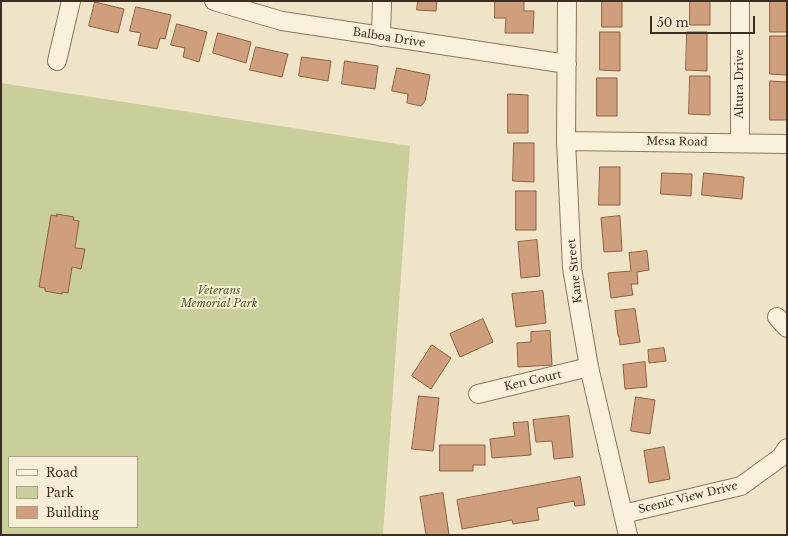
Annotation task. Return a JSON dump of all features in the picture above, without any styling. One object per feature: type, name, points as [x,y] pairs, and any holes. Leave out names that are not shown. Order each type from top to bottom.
[{"type":"street","points":[[57,61],[71,1]]},
{"type":"street","name":"Balboa Drive","points":[[214,1],[282,21],[567,64]]},
{"type":"street","points":[[381,37],[382,1]]},
{"type":"street","name":"Kane Street","points":[[567,1],[566,140],[572,268],[589,367],[628,535]]},
{"type":"street","name":"Altura Drive","points":[[740,1],[740,143]]},
{"type":"street","name":"Mesa Road","points":[[566,140],[787,144]]},
{"type":"street","name":"Ken Court","points":[[478,394],[589,367]]},
{"type":"street","name":"Scenic View Drive","points":[[623,514],[742,486],[781,457],[787,448]]},
{"type":"green space","name":"Veterans Memorial Park","points":[[1,83],[410,146],[383,535],[1,535]]},
{"type":"building","points":[[418,1],[437,1],[436,11],[417,10]]},
{"type":"building","points":[[495,1],[524,1],[524,11],[534,11],[533,33],[505,33],[506,18],[495,18]]},
{"type":"building","points":[[602,1],[622,1],[622,27],[602,27]]},
{"type":"building","points":[[690,1],[710,1],[710,25],[690,25]]},
{"type":"building","points":[[770,1],[787,1],[787,32],[770,32]]},
{"type":"building","points":[[95,2],[124,9],[118,33],[89,26]]},
{"type":"building","points":[[136,7],[171,15],[165,39],[160,38],[157,49],[138,45],[141,33],[130,31]]},
{"type":"building","points":[[177,24],[207,32],[199,62],[183,57],[185,48],[171,45]]},
{"type":"building","points":[[600,32],[620,32],[620,71],[600,70]]},
{"type":"building","points":[[687,32],[707,32],[707,71],[686,70]]},
{"type":"building","points":[[218,33],[251,42],[246,63],[213,53]]},
{"type":"building","points":[[770,36],[787,36],[787,75],[770,74]]},
{"type":"building","points":[[256,47],[288,54],[282,77],[250,70]]},
{"type":"building","points":[[302,57],[331,61],[328,81],[299,76]]},
{"type":"building","points":[[345,61],[378,66],[375,89],[342,84]]},
{"type":"building","points":[[397,68],[430,75],[425,101],[421,106],[407,103],[408,94],[392,91]]},
{"type":"building","points":[[690,76],[710,76],[710,115],[689,114]]},
{"type":"building","points":[[597,78],[617,78],[617,116],[597,116]]},
{"type":"building","points":[[770,81],[787,82],[787,120],[770,120]]},
{"type":"building","points":[[508,94],[528,95],[528,133],[508,133]]},
{"type":"building","points":[[514,143],[534,143],[534,182],[513,181]]},
{"type":"building","points":[[600,167],[620,167],[620,205],[599,205]]},
{"type":"building","points":[[662,173],[692,174],[691,196],[661,194]]},
{"type":"building","points":[[704,173],[744,177],[742,199],[702,195]]},
{"type":"building","points":[[516,191],[536,191],[536,230],[516,230]]},
{"type":"building","points":[[57,214],[74,217],[73,220],[79,221],[75,248],[85,249],[81,269],[72,267],[68,293],[62,292],[62,294],[45,291],[45,288],[39,287],[51,215],[57,216]]},
{"type":"building","points":[[620,216],[622,251],[604,252],[601,218]]},
{"type":"building","points":[[537,240],[540,276],[521,278],[518,242]]},
{"type":"building","points":[[647,251],[649,270],[637,272],[638,284],[631,284],[633,295],[611,298],[608,273],[631,271],[629,253]]},
{"type":"building","points":[[543,291],[546,323],[516,327],[512,294]]},
{"type":"building","points":[[635,309],[640,342],[620,345],[615,311]]},
{"type":"building","points":[[483,319],[493,342],[460,357],[450,334]]},
{"type":"building","points":[[550,331],[552,365],[518,367],[517,343],[531,342],[531,332]]},
{"type":"building","points":[[432,345],[451,358],[431,389],[412,376]]},
{"type":"building","points":[[664,348],[666,361],[649,363],[648,350]]},
{"type":"building","points":[[645,362],[647,387],[625,389],[623,365]]},
{"type":"building","points":[[419,396],[439,398],[433,451],[412,449]]},
{"type":"building","points":[[636,397],[655,400],[650,434],[631,431]]},
{"type":"building","points":[[569,416],[573,457],[554,459],[552,441],[536,442],[533,420]]},
{"type":"building","points":[[528,422],[531,455],[492,458],[490,439],[515,436],[513,423]]},
{"type":"building","points":[[440,445],[485,445],[485,465],[473,465],[473,471],[440,471]]},
{"type":"building","points":[[664,447],[670,479],[649,483],[644,451]]},
{"type":"building","points":[[580,477],[585,505],[575,506],[574,501],[537,508],[539,520],[513,524],[512,520],[462,529],[457,500]]},
{"type":"building","points":[[443,493],[449,535],[426,535],[420,497]]}]
